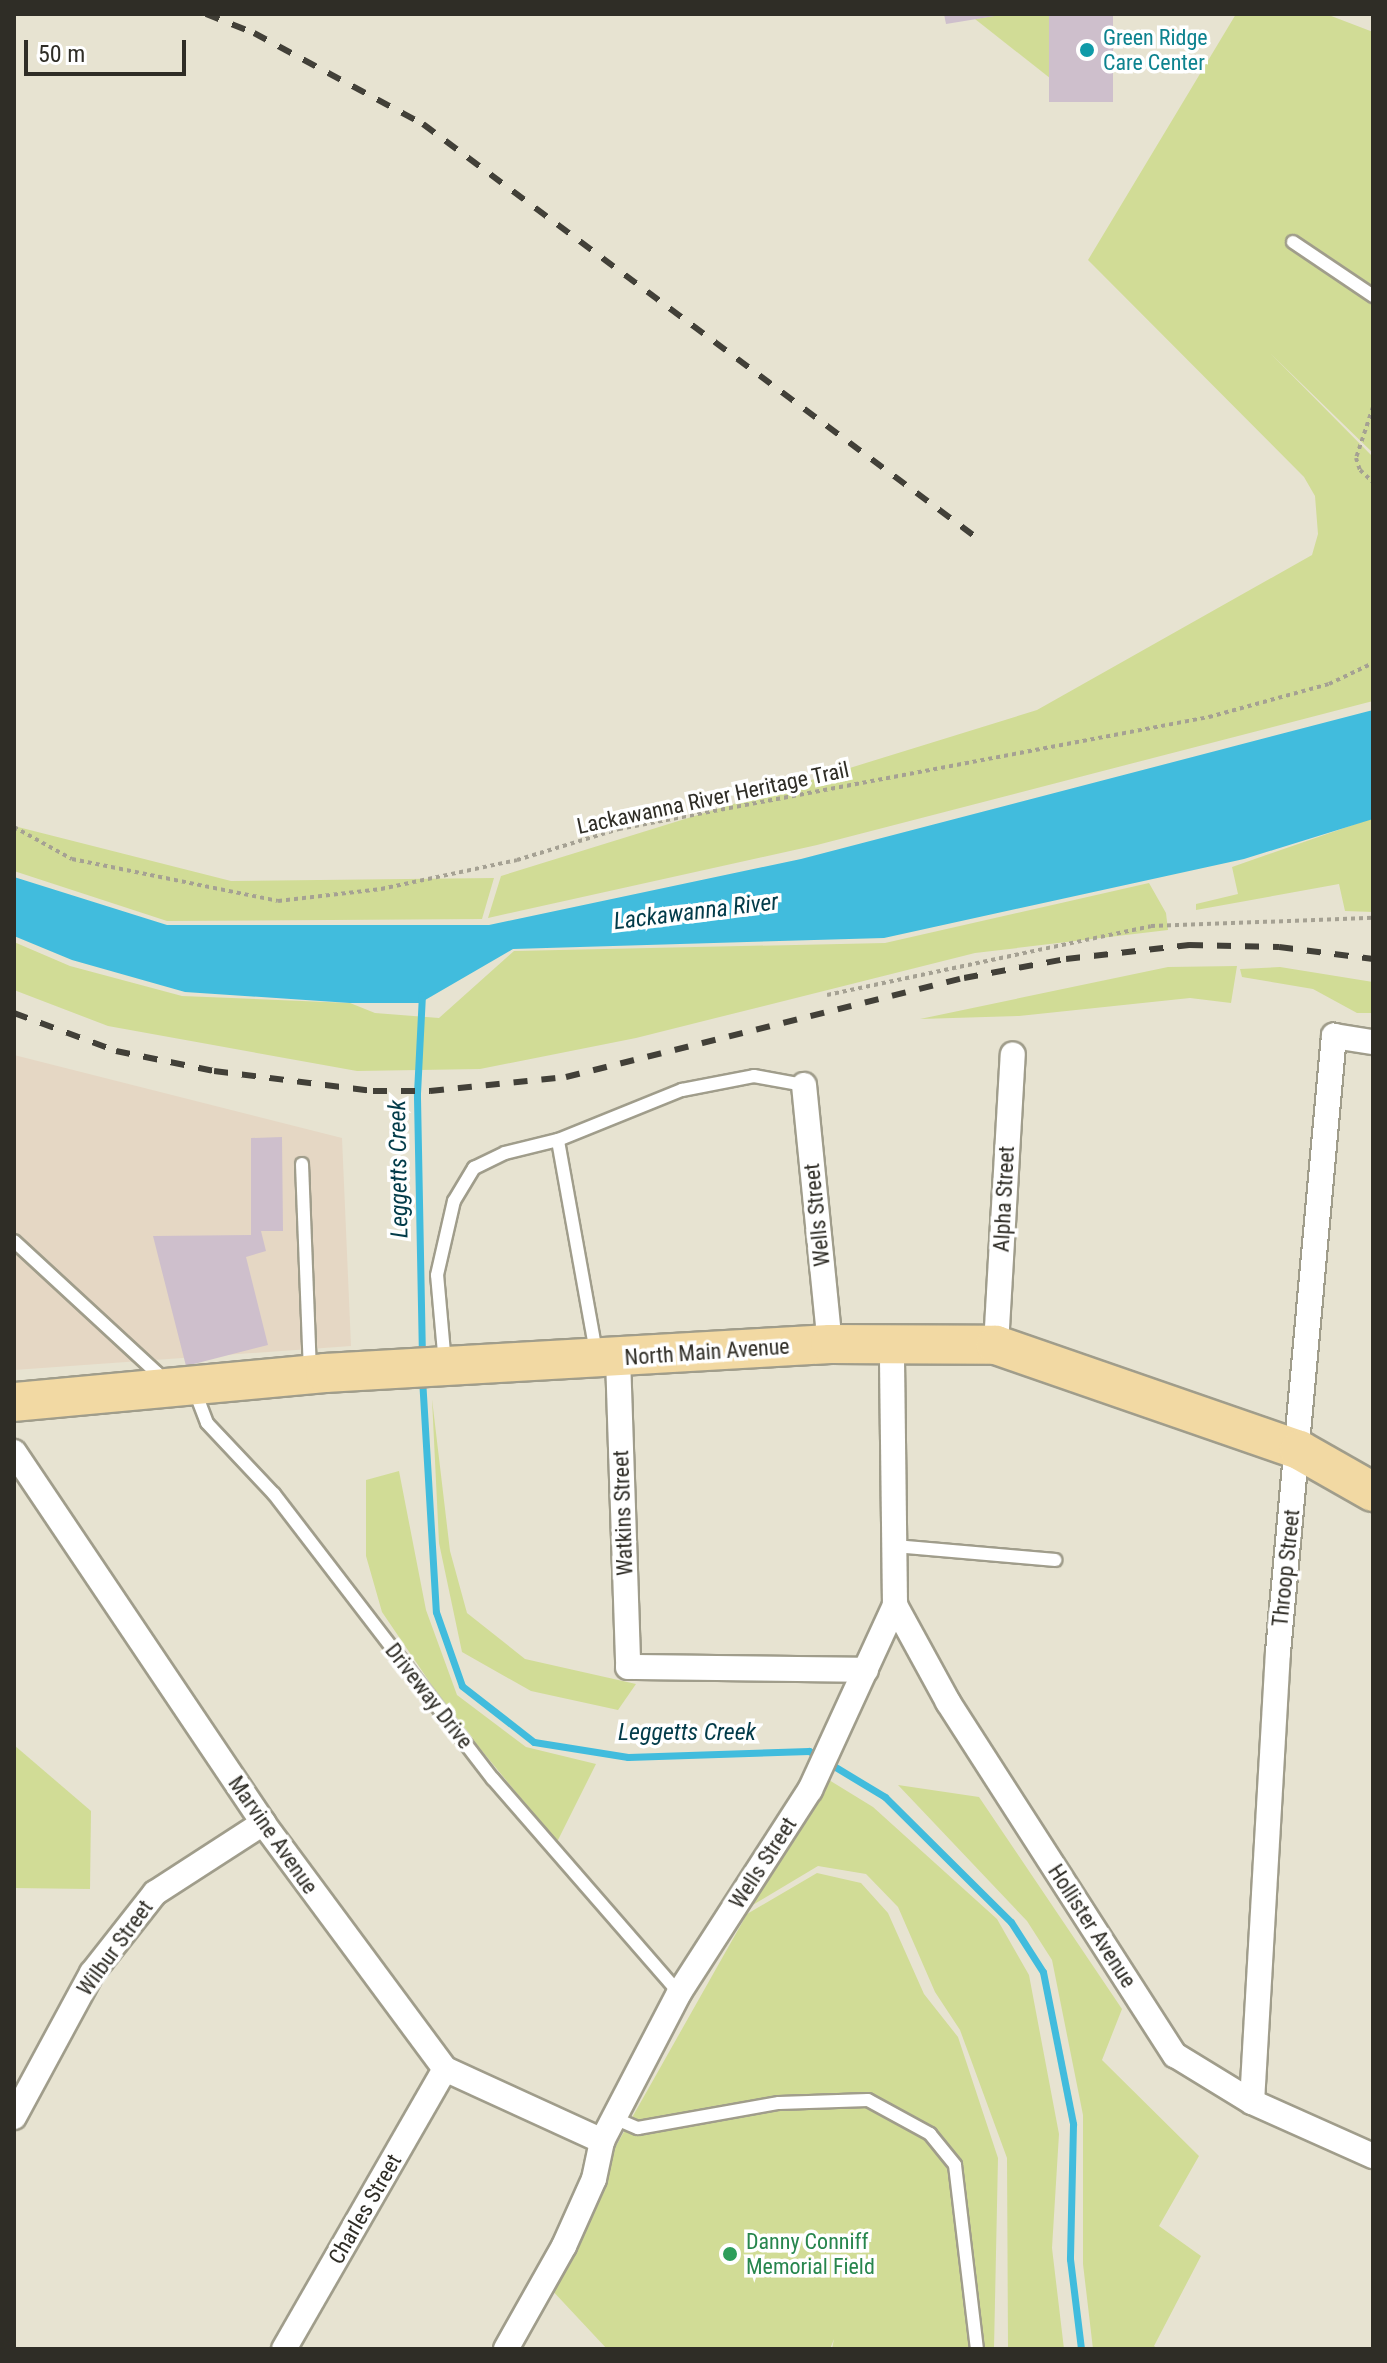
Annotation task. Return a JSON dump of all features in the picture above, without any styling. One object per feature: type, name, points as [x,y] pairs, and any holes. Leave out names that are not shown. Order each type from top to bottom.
[{"type":"main road","name":"North Main Avenue","points":[[14,1402],[382,1370],[830,1344],[996,1345],[1299,1450],[1373,1492]]},
{"type":"street","name":"Throop Street","points":[[1252,2102],[1278,1652],[1299,1450],[1334,1036],[1373,1042]]},
{"type":"street","name":"Alpha Street","points":[[996,1345],[1013,1054]]},
{"type":"street","name":"Wells Street","points":[[804,1085],[830,1344]]},
{"type":"street","name":"Wells Street","points":[[506,2349],[564,2246],[594,2179],[602,2141],[679,1993],[810,1790],[841,1732],[895,1605],[892,1344]]},
{"type":"street","name":"Watkins Street","points":[[607,1359],[628,1667],[866,1670]]},
{"type":"street","name":"Marvine Avenue","points":[[14,1452],[263,1823],[445,2069],[602,2141]]},
{"type":"street","name":"Hollister Avenue","points":[[895,1605],[948,1702],[1175,2055],[1252,2102],[1373,2156]]},
{"type":"street","name":"Wilbur Street","points":[[14,2117],[92,1973],[155,1893],[263,1823]]},
{"type":"street","name":"Charles Street","points":[[284,2349],[445,2069]]},
{"type":"lane","points":[[1293,242],[1373,296]]},
{"type":"lane","points":[[442,1367],[437,1275],[454,1201],[474,1168],[505,1153],[558,1140],[682,1090],[754,1076],[804,1085]]},
{"type":"lane","points":[[558,1140],[607,1359]]},
{"type":"lane","points":[[302,1164],[310,1375]]},
{"type":"lane","name":"Driveway Drive","points":[[14,1241],[178,1390],[274,1494],[493,1779],[679,1993]]},
{"type":"lane","points":[[895,1546],[1055,1560]]},
{"type":"lane","points":[[614,2118],[638,2128],[749,2107],[868,2100],[930,2134],[955,2165],[977,2349]]},
{"type":"path","points":[[1373,407],[1356,458],[1360,470],[1373,482]]},
{"type":"path","name":"Lackawanna River Heritage Trail","points":[[14,827],[72,859],[278,901],[381,889],[517,860],[619,829],[1209,717],[1329,684],[1373,663]]},
{"type":"path","points":[[827,995],[1151,926],[1373,918]]},
{"type":"shaded area","points":[[14,1055],[342,1138],[351,1346],[14,1370]]},
{"type":"green space","points":[[1006,14],[1049,14],[1060,86],[975,19]]},
{"type":"green space","points":[[1236,14],[1326,14],[1373,32],[1373,453],[1269,352],[1373,457],[1373,701],[817,845],[488,918],[501,876],[1037,710],[1312,555],[1318,534],[1315,496],[1304,477],[1088,260]]},
{"type":"green space","points":[[1373,818],[1373,912],[1345,911],[1339,884],[1196,910],[1196,904],[1238,894],[1232,867]]},
{"type":"green space","points":[[14,826],[231,881],[494,878],[482,919],[167,921],[14,871]]},
{"type":"green space","points":[[1149,883],[1166,913],[1168,930],[975,953],[636,1038],[480,1069],[357,1071],[108,1026],[14,990],[14,942],[70,966],[182,996],[350,1003],[375,1013],[439,1018],[514,951],[885,943]]},
{"type":"green space","points":[[1237,966],[1231,1003],[1190,998],[1019,1016],[920,1019],[1168,967]]},
{"type":"green space","points":[[1280,967],[1373,982],[1373,1013],[1357,1013],[1313,989],[1242,977],[1240,969]]},
{"type":"green space","points":[[432,1399],[450,1551],[467,1613],[525,1659],[636,1684],[618,1710],[531,1691],[462,1652],[439,1543]]},
{"type":"green space","points":[[399,1471],[426,1610],[457,1695],[526,1747],[596,1764],[557,1842],[450,1712],[382,1612],[366,1556],[366,1480]]},
{"type":"green space","points":[[14,1745],[91,1811],[90,1889],[14,1888]]},
{"type":"green space","points":[[829,1780],[873,1807],[997,1919],[1029,1975],[1059,2134],[1052,2248],[1064,2349],[1008,2349],[1007,2158],[960,2030],[935,1992],[898,1907],[866,1874],[818,1866],[751,1906]]},
{"type":"green space","points":[[898,1785],[979,1797],[1122,2009],[1102,2060],[1199,2156],[1159,2226],[1201,2256],[1154,2346],[1158,2349],[1093,2349],[1083,2264],[1083,2115],[1052,1960],[1027,1921]]},
{"type":"green space","points":[[817,1873],[861,1883],[888,1913],[924,1994],[958,2037],[998,2158],[994,2349],[832,2349],[834,2339],[830,2349],[607,2349],[549,2287],[612,2153],[747,1914]]},
{"type":"water","name":"Lackawanna River","points":[[1373,710],[1373,819],[1244,859],[884,938],[513,949],[420,1003],[350,1003],[185,992],[72,960],[14,936],[14,877],[167,925],[489,925],[801,859]]},
{"type":"building","points":[[944,14],[995,14],[995,16],[946,24]]},
{"type":"building","name":"Green Ridge Care Center","points":[[1049,14],[1113,14],[1113,102],[1049,102]]},
{"type":"building","points":[[282,1137],[283,1231],[261,1231],[266,1251],[246,1257],[268,1345],[186,1366],[153,1236],[251,1235],[251,1138]]},
{"type":"waterway","name":"Leggetts Creek","points":[[422,994],[417,1093],[422,1358]]},
{"type":"waterway","name":"Leggetts Creek","points":[[422,1378],[436,1612],[462,1686],[534,1742],[628,1757],[809,1751],[885,1797],[1011,1922],[1043,1972],[1073,2124],[1070,2259],[1081,2349]]},
{"type":"railway","points":[[206,14],[254,33],[423,124],[981,541]]},
{"type":"railway","points":[[14,1013],[116,1051],[214,1071],[373,1091],[430,1091],[566,1077],[964,978],[1066,959],[1189,945],[1279,947],[1373,959]]},
{"type":"place","name":"Green Ridge Care Center","points":[[1087,50]]},
{"type":"place","name":"Danny Conniff Memorial Field","points":[[730,2254]]}]
